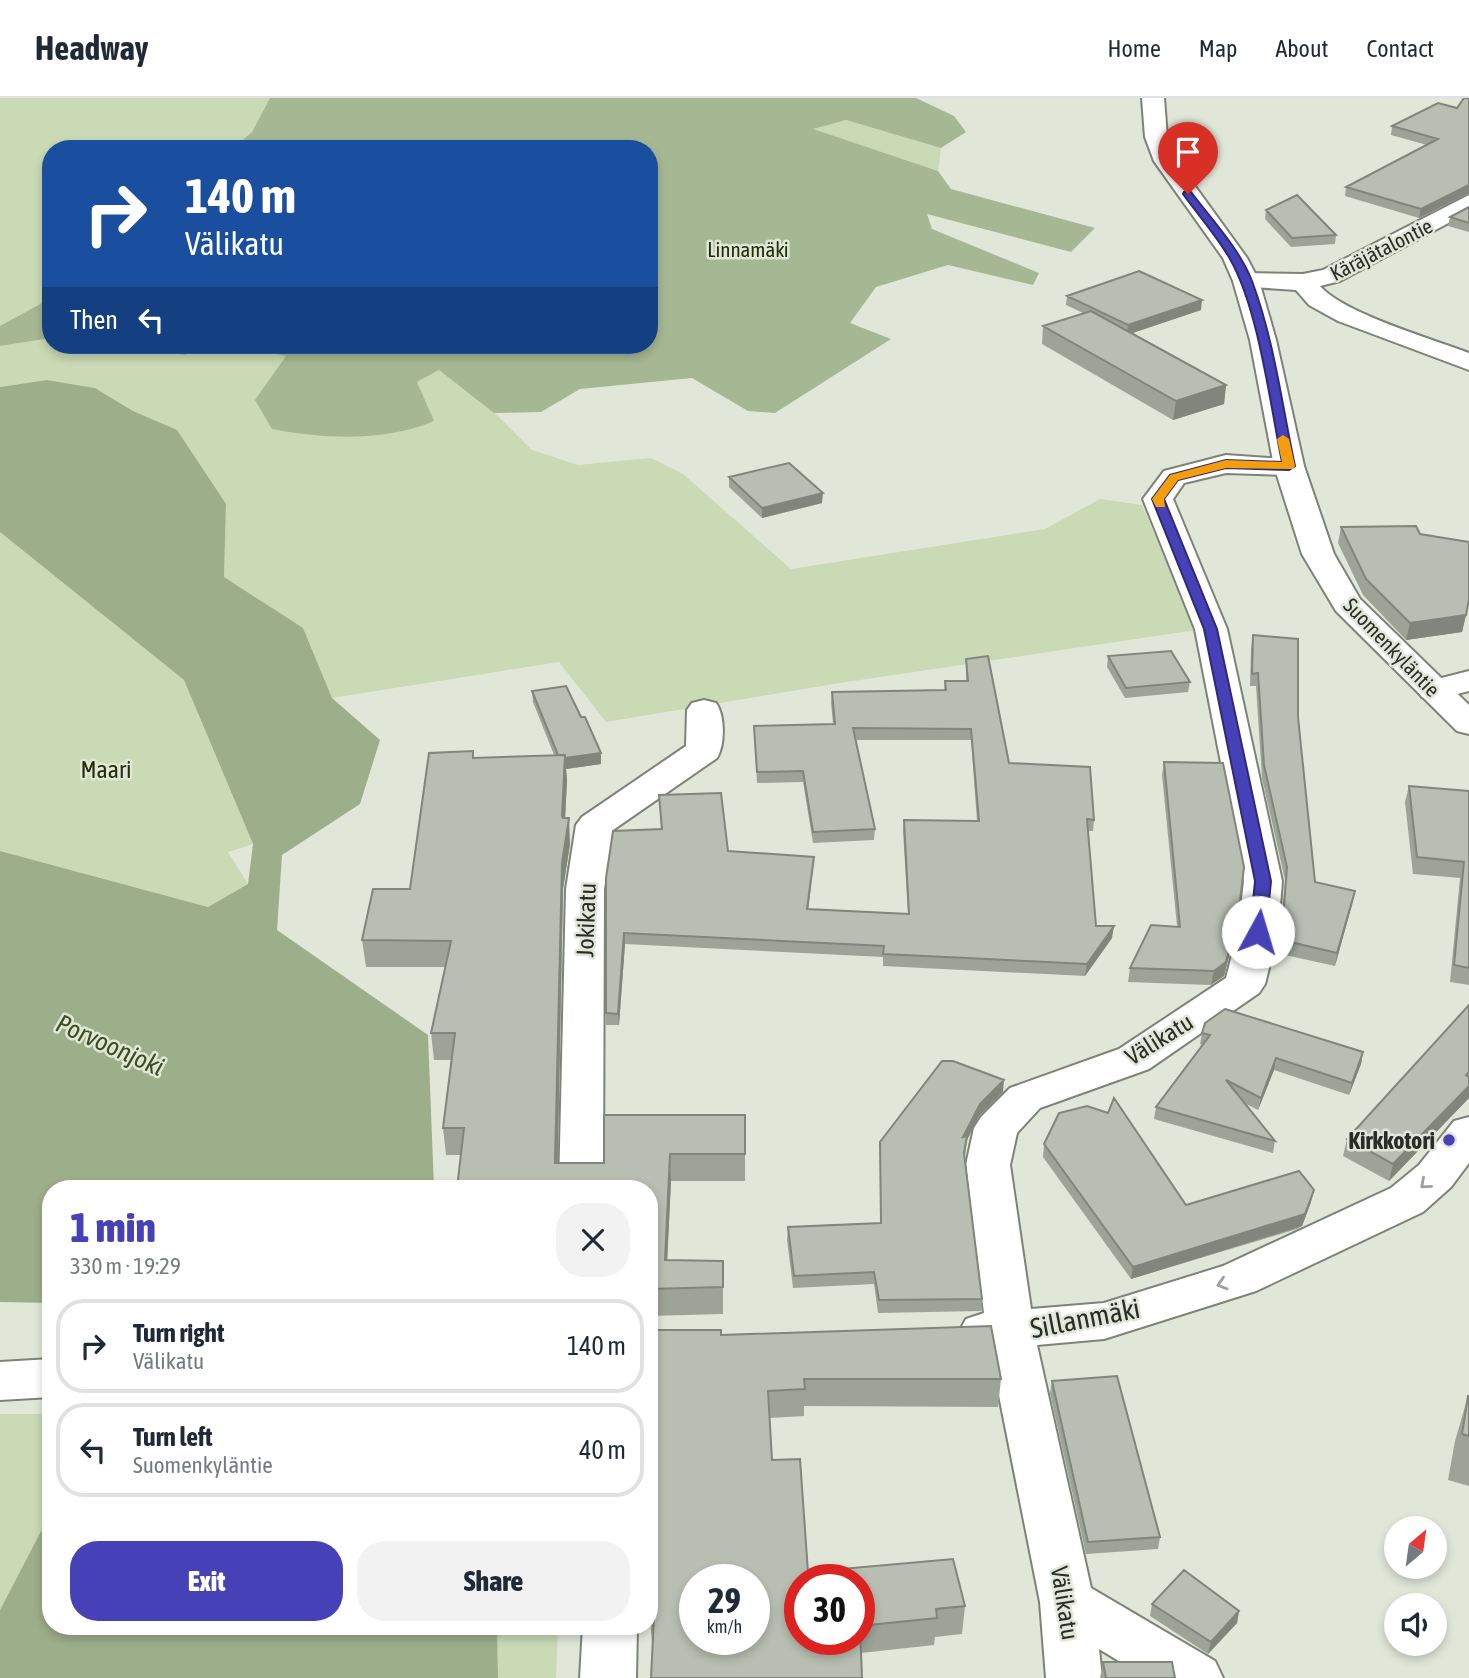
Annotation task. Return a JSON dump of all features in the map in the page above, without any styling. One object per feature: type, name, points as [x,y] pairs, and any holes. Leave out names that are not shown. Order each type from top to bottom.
[{"type":"street","name":"Suomenkyläntie","points":[[1153,98],[1156,138],[1165,161],[1235,258],[1246,281],[1263,340],[1289,466],[1318,554],[1347,604],[1469,724]]},
{"type":"street","name":"Käräjätalontie","points":[[1246,281],[1303,282],[1331,276],[1469,202]]},
{"type":"street","points":[[1303,282],[1318,300],[1347,316],[1469,362]]},
{"type":"street","name":"Välikatu","points":[[1074,1678],[1067,1602],[1010,1332],[988,1165],[996,1128],[1025,1098],[1134,1059],[1245,984],[1258,932],[1263,881],[1211,629],[1158,499],[1174,477],[1226,464],[1289,466]]},
{"type":"street","points":[[1434,690],[1469,681]]},
{"type":"street","name":"Jokikatu","points":[[581,1180],[585,889],[595,825],[704,750],[704,709]]},
{"type":"street","name":"Sillanmäki","points":[[940,1333],[1010,1332],[1104,1321],[1239,1279],[1407,1200],[1435,1176],[1469,1132]]},
{"type":"street","points":[[0,1381],[42,1379]]},
{"type":"street","points":[[1067,1602],[1195,1678]]},
{"type":"street","points":[[608,1678],[610,1635]]},
{"type":"green space","points":[[0,98],[270,98],[252,132],[243,140],[42,140],[42,303],[0,326]]},
{"type":"green space","name":"Linnamäki","points":[[270,98],[916,98],[954,116],[966,132],[941,148],[846,120],[813,129],[938,171],[951,189],[1095,228],[1071,252],[927,214],[932,229],[1039,273],[1033,285],[948,265],[876,287],[850,323],[891,339],[775,413],[748,411],[692,378],[580,389],[541,412],[494,413],[439,370],[417,382],[434,421],[395,433],[354,437],[312,435],[272,429],[255,400],[286,356],[276,354],[658,354],[658,140],[243,140],[252,132]]},
{"type":"green space","points":[[846,120],[941,148],[938,171],[811,129]]},
{"type":"green space","points":[[42,303],[42,339],[0,346],[0,326]]},
{"type":"green space","points":[[42,339],[42,354],[277,354],[287,356],[433,421],[417,382],[439,370],[498,416],[532,450],[578,465],[651,458],[683,474],[791,569],[1045,529],[1100,499],[1142,505],[1196,630],[840,683],[606,722],[559,662],[332,698],[303,628],[224,577],[226,504],[133,411],[95,388],[47,380],[0,387],[0,346]]},
{"type":"green space","name":"Maari","points":[[0,532],[184,680],[253,844],[228,852],[248,884],[208,907],[0,851]]},
{"type":"green space","points":[[0,1414],[42,1414],[42,1529],[0,1610]]},
{"type":"green space","points":[[497,1635],[558,1635],[556,1678],[498,1678]]},
{"type":"water","name":"Porvoonjoki","points":[[47,380],[95,388],[133,411],[177,430],[226,504],[224,577],[303,628],[332,698],[380,740],[360,804],[282,855],[277,930],[428,1035],[434,1180],[42,1180],[42,1303],[0,1302],[0,851],[208,907],[248,884],[253,844],[184,680],[0,532],[0,387]]},
{"type":"water","points":[[42,1529],[42,1635],[497,1635],[498,1678],[0,1678],[0,1610]]},
{"type":"building","points":[[1464,98],[1469,98],[1469,185],[1421,209],[1346,187],[1438,139],[1392,126],[1438,103],[1457,108]]},
{"type":"building","points":[[1297,195],[1336,235],[1292,238],[1266,210]]},
{"type":"building","points":[[1469,207],[1469,223],[1450,217]]},
{"type":"building","points":[[1139,271],[1202,300],[1128,325],[1067,296]]},
{"type":"building","points":[[1091,311],[1226,385],[1176,401],[1043,326]]},
{"type":"building","points":[[789,463],[823,493],[762,508],[729,477]]},
{"type":"building","points":[[1416,526],[1420,534],[1469,542],[1469,599],[1466,615],[1410,623],[1366,579],[1341,527]]},
{"type":"building","points":[[1253,635],[1298,639],[1298,717],[1315,882],[1355,891],[1337,953],[1278,939],[1283,919],[1287,867],[1264,765],[1258,673],[1252,674]]},
{"type":"building","points":[[1171,651],[1190,682],[1126,688],[1108,656]]},
{"type":"building","points":[[988,656],[1009,763],[1090,767],[1094,820],[1087,819],[1096,926],[1114,926],[1087,964],[883,954],[884,946],[624,933],[618,1014],[606,1013],[606,878],[613,831],[662,829],[659,795],[721,793],[728,851],[814,857],[807,909],[909,914],[904,820],[979,821],[971,729],[853,728],[875,829],[813,832],[803,771],[757,772],[754,726],[835,724],[832,692],[946,690],[945,681],[968,681],[966,659]]},
{"type":"building","points":[[566,686],[581,717],[585,717],[601,753],[565,758],[565,755],[558,755],[532,691]]},
{"type":"building","points":[[473,751],[473,758],[565,755],[562,816],[569,818],[562,863],[555,1163],[604,1163],[604,1115],[745,1115],[745,1154],[670,1154],[665,1260],[723,1261],[723,1287],[658,1289],[658,1180],[458,1180],[464,1128],[443,1128],[455,1033],[431,1033],[451,941],[362,940],[373,889],[410,889],[429,753]]},
{"type":"building","points":[[1164,762],[1223,763],[1244,867],[1238,918],[1226,962],[1214,971],[1130,968],[1151,925],[1180,927]]},
{"type":"building","points":[[1409,786],[1469,791],[1469,968],[1454,965],[1464,862],[1417,857]]},
{"type":"building","points":[[1469,1005],[1469,1072],[1466,1075],[1469,1077],[1469,1086],[1393,1164],[1347,1139]]},
{"type":"building","points":[[1225,1009],[1363,1052],[1352,1083],[1276,1058],[1261,1098],[1226,1080],[1275,1141],[1156,1107],[1210,1035],[1202,1033],[1205,1023]]},
{"type":"building","points":[[942,1061],[953,1061],[1004,1080],[980,1104],[963,1137],[967,1136],[964,1153],[982,1299],[879,1300],[874,1272],[794,1276],[788,1227],[881,1223],[880,1142]]},
{"type":"building","points":[[1114,1098],[1186,1205],[1299,1171],[1314,1190],[1305,1214],[1133,1267],[1044,1144],[1059,1113],[1087,1106],[1108,1113]]},
{"type":"building","points":[[991,1326],[1001,1379],[804,1379],[805,1389],[768,1391],[772,1460],[800,1459],[807,1564],[784,1564],[784,1655],[861,1655],[862,1678],[651,1678],[653,1635],[658,1635],[658,1330],[721,1330],[721,1335]]},
{"type":"building","points":[[1117,1376],[1160,1537],[1088,1542],[1052,1381]]},
{"type":"building","points":[[1469,1396],[1469,1436],[1462,1434]]},
{"type":"building","points":[[953,1559],[965,1606],[936,1609],[937,1618],[875,1624],[875,1566]]},
{"type":"building","points":[[1184,1570],[1239,1611],[1211,1642],[1152,1604]]},
{"type":"building","points":[[1103,1662],[1172,1662],[1175,1678],[1106,1678]]},
{"type":"slow traffic","points":[[1160,505],[1158,499],[1174,477],[1226,464],[1289,466],[1283,439]]},
{"type":"place","name":"Kirkkotori","points":[[1449,1140]]},
{"type":"route","points":[[1188,194],[1235,258],[1246,281],[1263,340],[1289,466],[1226,464],[1174,477],[1158,499],[1211,629],[1263,881],[1258,932]]}]
